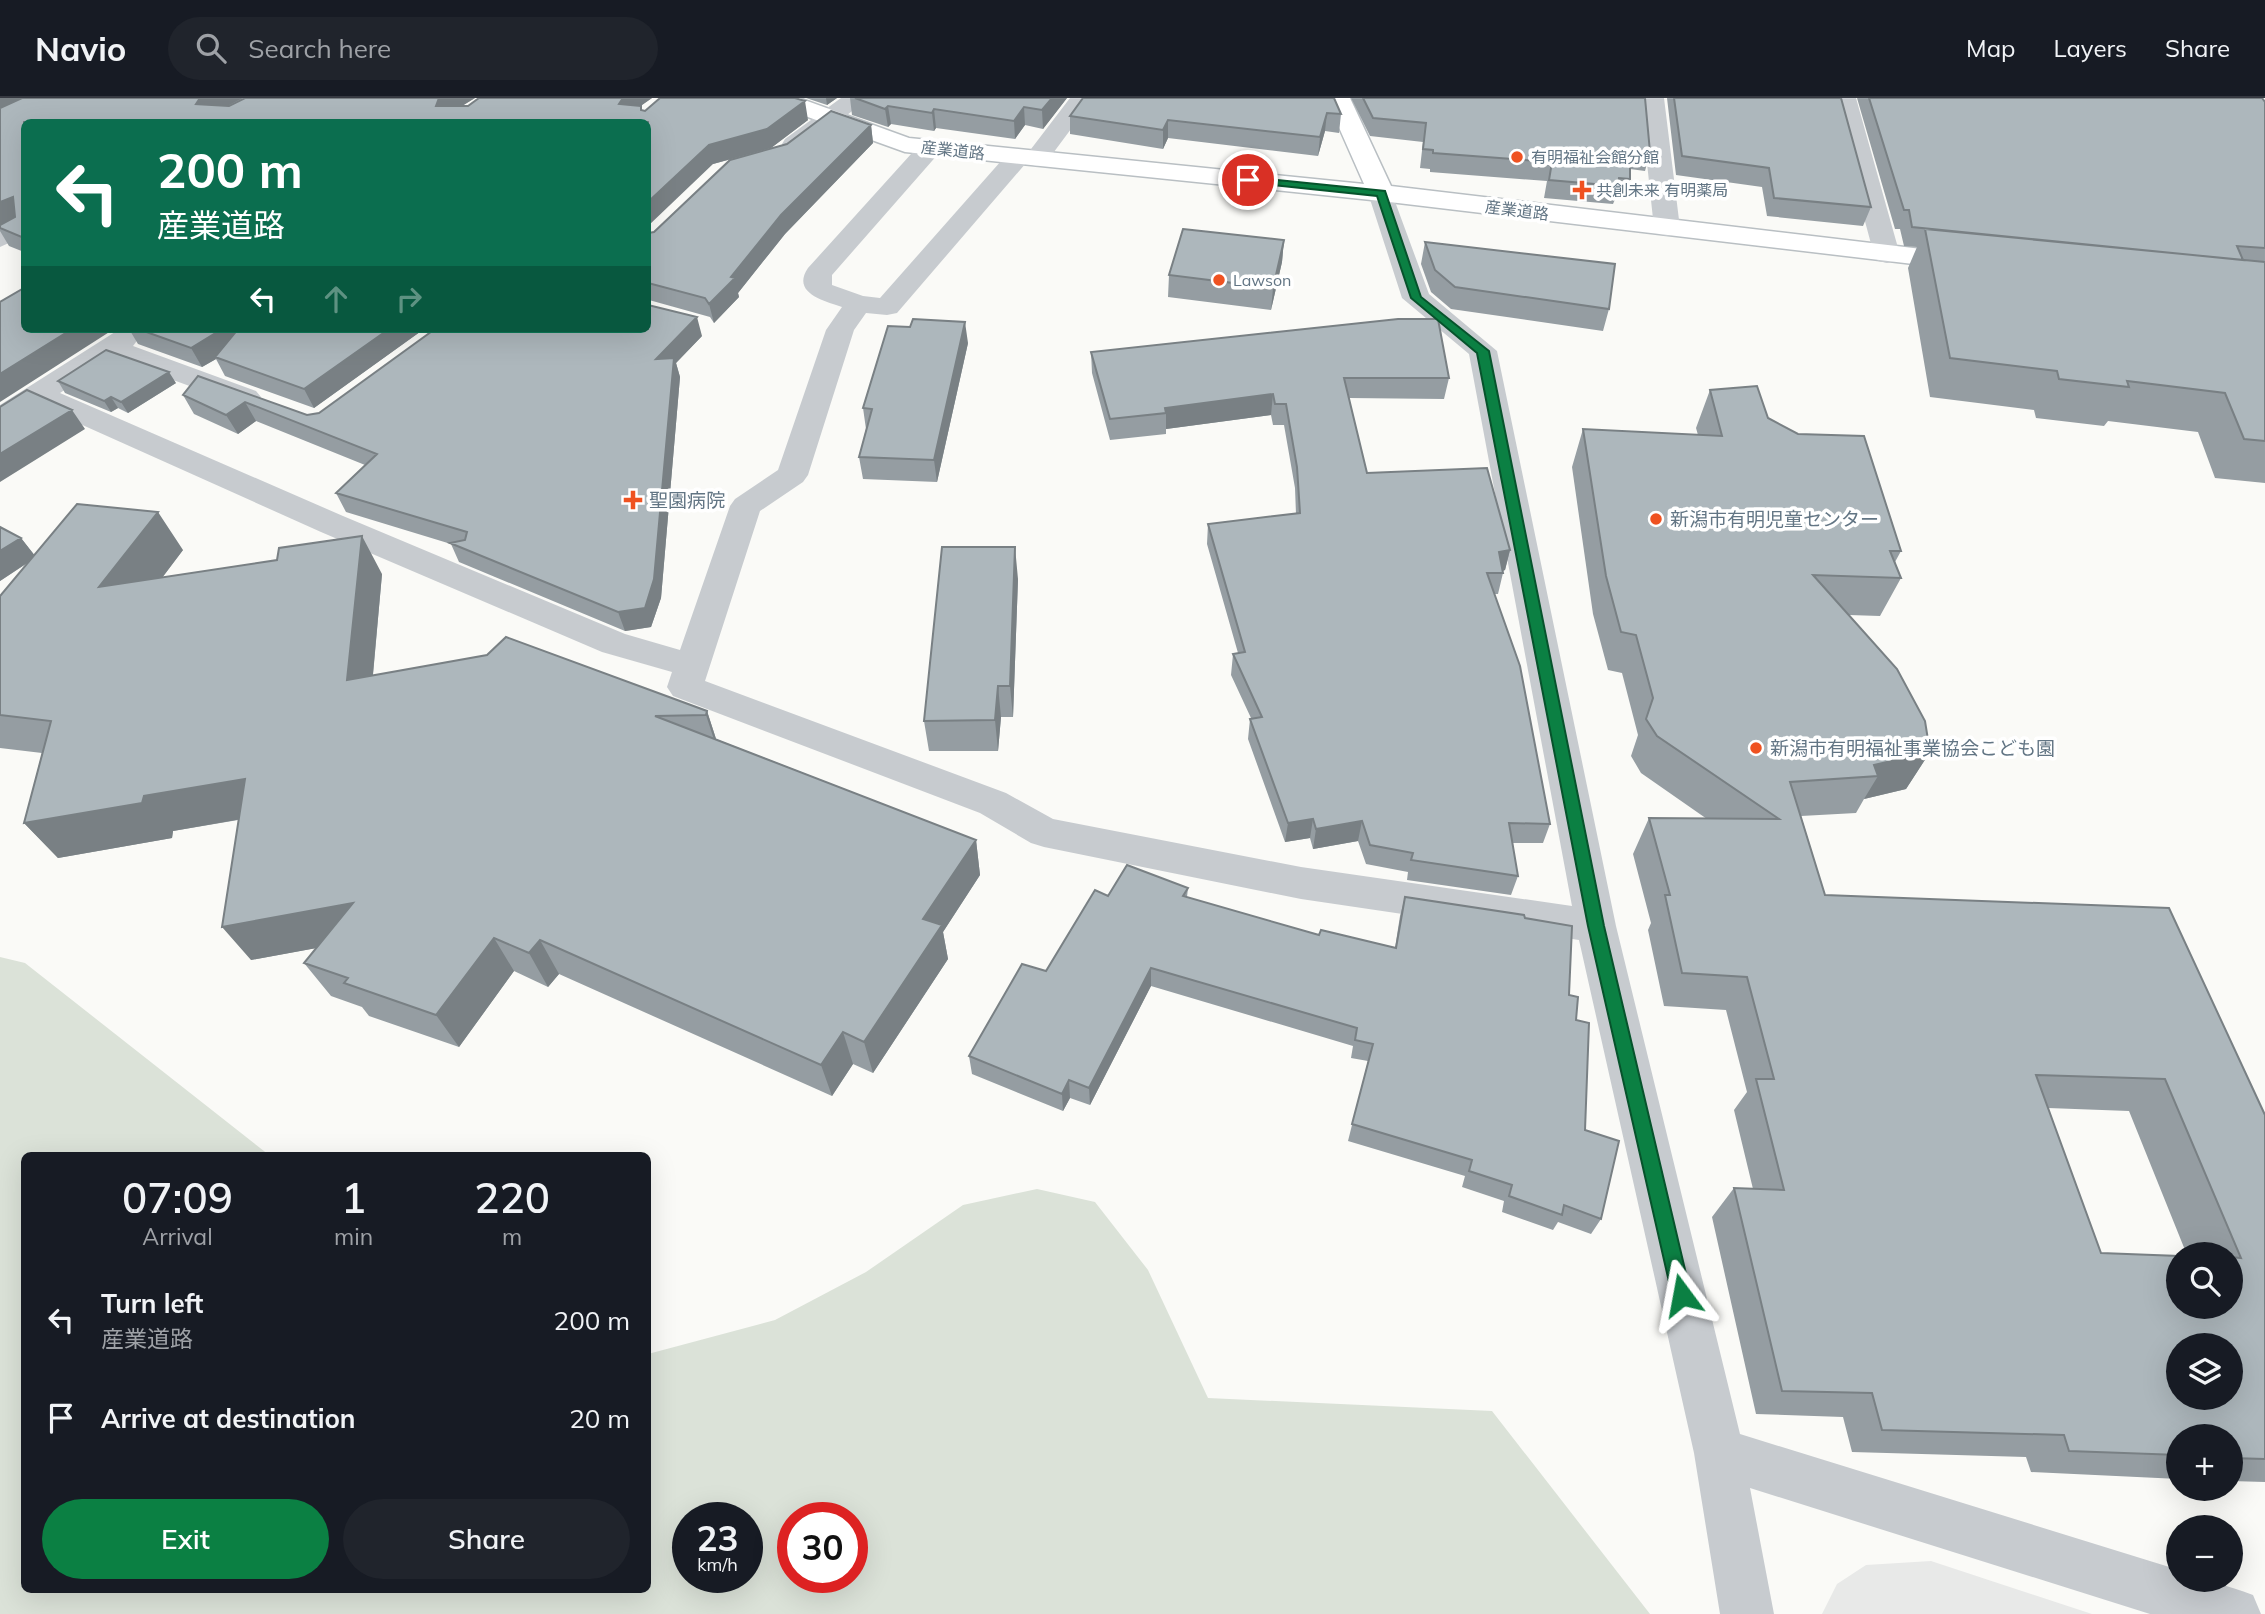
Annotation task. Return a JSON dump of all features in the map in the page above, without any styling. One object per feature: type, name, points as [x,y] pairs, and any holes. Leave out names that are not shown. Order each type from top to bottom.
[{"type":"street","name":"産業道路","points":[[776,98],[905,145],[1381,193],[1887,255],[1983,264]]},
{"type":"street","points":[[769,158],[780,155],[857,98]]},
{"type":"street","points":[[930,148],[818,274],[819,289],[858,304],[887,307],[1082,98]]},
{"type":"street","points":[[1338,98],[1381,193],[1416,298],[1483,351],[1596,926],[1718,1454],[1747,1614]]},
{"type":"street","points":[[1652,98],[1667,228]]},
{"type":"street","points":[[1844,98],[1887,255]]},
{"type":"street","points":[[0,239],[21,228]]},
{"type":"street","points":[[858,304],[840,330],[792,475],[746,506],[685,687],[993,803],[1044,832],[1301,883],[1596,926]]},
{"type":"street","points":[[0,418],[132,333]]},
{"type":"street","points":[[110,347],[266,404]]},
{"type":"street","points":[[38,394],[332,524],[614,643],[693,666]]},
{"type":"street","points":[[1718,1454],[2234,1614]]},
{"type":"shaded area","points":[[0,957],[25,963],[265,1152],[21,1152],[21,1593],[651,1593],[651,1353],[775,1320],[866,1272],[963,1205],[1037,1189],[1095,1202],[1148,1270],[1208,1398],[1492,1411],[1650,1614],[0,1614]]},
{"type":"shaded area","points":[[1931,1561],[2092,1614],[1822,1614],[1837,1584],[1866,1565]]},
{"type":"building","points":[[22,98],[200,98],[196,104],[229,106],[245,98],[439,98],[436,106],[468,106],[479,98],[623,98],[619,104],[641,106],[641,110],[645,111],[660,98],[795,98],[805,101],[767,129],[709,145],[651,199],[651,119],[21,119],[21,237],[0,228],[0,225],[15,217],[13,197],[0,202],[0,108]]},
{"type":"building","points":[[855,98],[1052,98],[1042,110],[1024,107],[1014,121],[934,109],[932,113],[888,106],[885,109]]},
{"type":"building","points":[[1083,98],[1334,98],[1341,114],[1327,113],[1320,137],[1168,120],[1163,130],[1070,116]]},
{"type":"building","points":[[1363,98],[1645,98],[1650,152],[1630,149],[1630,179],[1619,178],[1618,186],[1549,180],[1552,162],[1433,153],[1433,150],[1423,149],[1426,123],[1373,118]]},
{"type":"building","points":[[1674,98],[1841,98],[1871,207],[1774,198],[1769,168],[1682,156]]},
{"type":"building","points":[[1869,98],[2262,98],[2265,102],[2265,248],[2237,246],[2243,260],[1912,227],[1909,210],[1904,210]]},
{"type":"building","points":[[831,111],[871,125],[781,215],[731,277],[735,278],[709,304],[705,298],[651,284],[651,232],[730,160],[787,144]]},
{"type":"building","points":[[1183,229],[1284,240],[1273,288],[1169,275]]},
{"type":"building","points":[[1925,229],[2265,262],[2265,441],[2244,439],[2225,393],[2127,381],[2129,387],[2059,379],[2057,371],[1950,358]]},
{"type":"building","points":[[1425,242],[1615,264],[1609,309],[1455,287],[1435,270]]},
{"type":"building","points":[[21,290],[21,333],[66,333],[0,374],[0,302]]},
{"type":"building","points":[[651,306],[697,317],[656,359],[674,358],[654,579],[645,608],[618,612],[450,543],[465,540],[467,532],[336,493],[377,454],[245,402],[226,415],[183,395],[198,376],[307,415],[319,413],[429,333],[651,333]]},
{"type":"building","points":[[913,319],[965,322],[934,460],[859,457],[872,409],[863,408],[888,326],[910,327]]},
{"type":"building","points":[[1398,319],[1438,319],[1449,378],[1344,378],[1367,473],[1487,468],[1510,550],[1499,552],[1503,573],[1487,573],[1520,666],[1550,824],[1509,823],[1518,876],[1411,860],[1413,853],[1370,845],[1362,821],[1316,829],[1313,819],[1288,823],[1250,719],[1262,717],[1233,654],[1245,652],[1208,524],[1300,513],[1297,467],[1286,404],[1275,404],[1273,394],[1165,408],[1166,413],[1110,419],[1091,352]]},
{"type":"building","points":[[149,333],[215,333],[191,348]]},
{"type":"building","points":[[235,333],[383,333],[304,389],[215,357]]},
{"type":"building","points":[[106,350],[169,372],[121,402],[111,397],[104,401],[58,381]]},
{"type":"building","points":[[1757,386],[1768,418],[1798,434],[1864,436],[1901,551],[1890,551],[1901,578],[1813,575],[1897,669],[1925,721],[1930,752],[1874,765],[1878,776],[1790,782],[1825,895],[2169,908],[2265,1115],[2265,1459],[2243,1458],[2243,1424],[2166,1424],[2166,1455],[2069,1451],[2064,1435],[1882,1430],[1872,1393],[1782,1391],[1734,1188],[1784,1190],[1756,1079],[1774,1079],[1747,977],[1682,973],[1665,895],[1670,895],[1649,818],[1779,819],[1657,736],[1646,719],[1653,698],[1636,635],[1621,632],[1606,576],[1583,429],[1722,436],[1710,390]],"holes":[[[2036,1075],[2165,1079],[2234,1242],[2243,1242],[2243,1319],[2166,1319],[2166,1256],[2101,1253]]]},
{"type":"building","points":[[27,390],[72,410],[0,454],[0,407]]},
{"type":"building","points":[[77,504],[158,512],[99,587],[277,560],[279,548],[362,536],[347,680],[487,655],[506,637],[707,711],[706,715],[655,716],[976,840],[923,919],[942,925],[864,1042],[843,1032],[821,1065],[540,940],[529,953],[494,938],[436,1015],[344,983],[348,978],[304,963],[353,903],[222,927],[245,779],[144,796],[142,803],[24,823],[51,721],[0,715],[0,596]]},
{"type":"building","points":[[0,527],[21,538],[0,551]]},
{"type":"building","points":[[942,547],[1015,547],[1010,686],[998,686],[995,720],[924,721]]},
{"type":"building","points":[[1127,865],[1188,888],[1183,896],[1319,935],[1321,930],[1396,948],[1405,897],[1524,915],[1525,918],[1572,926],[1569,995],[1578,997],[1576,1020],[1589,1023],[1585,1130],[1619,1141],[1601,1219],[1564,1205],[1562,1215],[1509,1196],[1512,1185],[1469,1171],[1472,1160],[1352,1124],[1373,1044],[1355,1040],[1357,1028],[1151,968],[1089,1088],[1069,1080],[1062,1094],[969,1056],[1022,964],[1046,971],[1095,890],[1108,896]]},
{"type":"place","name":"有明福祉会館分館","points":[[1517,157]]},
{"type":"place","name":"共創未来 有明薬局","points":[[1582,190]]},
{"type":"place","name":"Lawson","points":[[1219,280]]},
{"type":"place","name":"聖園病院","points":[[633,500]]},
{"type":"place","name":"新潟市有明児童センター","points":[[1656,519]]},
{"type":"place","name":"新潟市有明福祉事業協会こども園","points":[[1756,748]]},
{"type":"route","points":[[1248,180],[1381,193],[1416,298],[1483,351],[1596,926],[1682,1295]]}]
